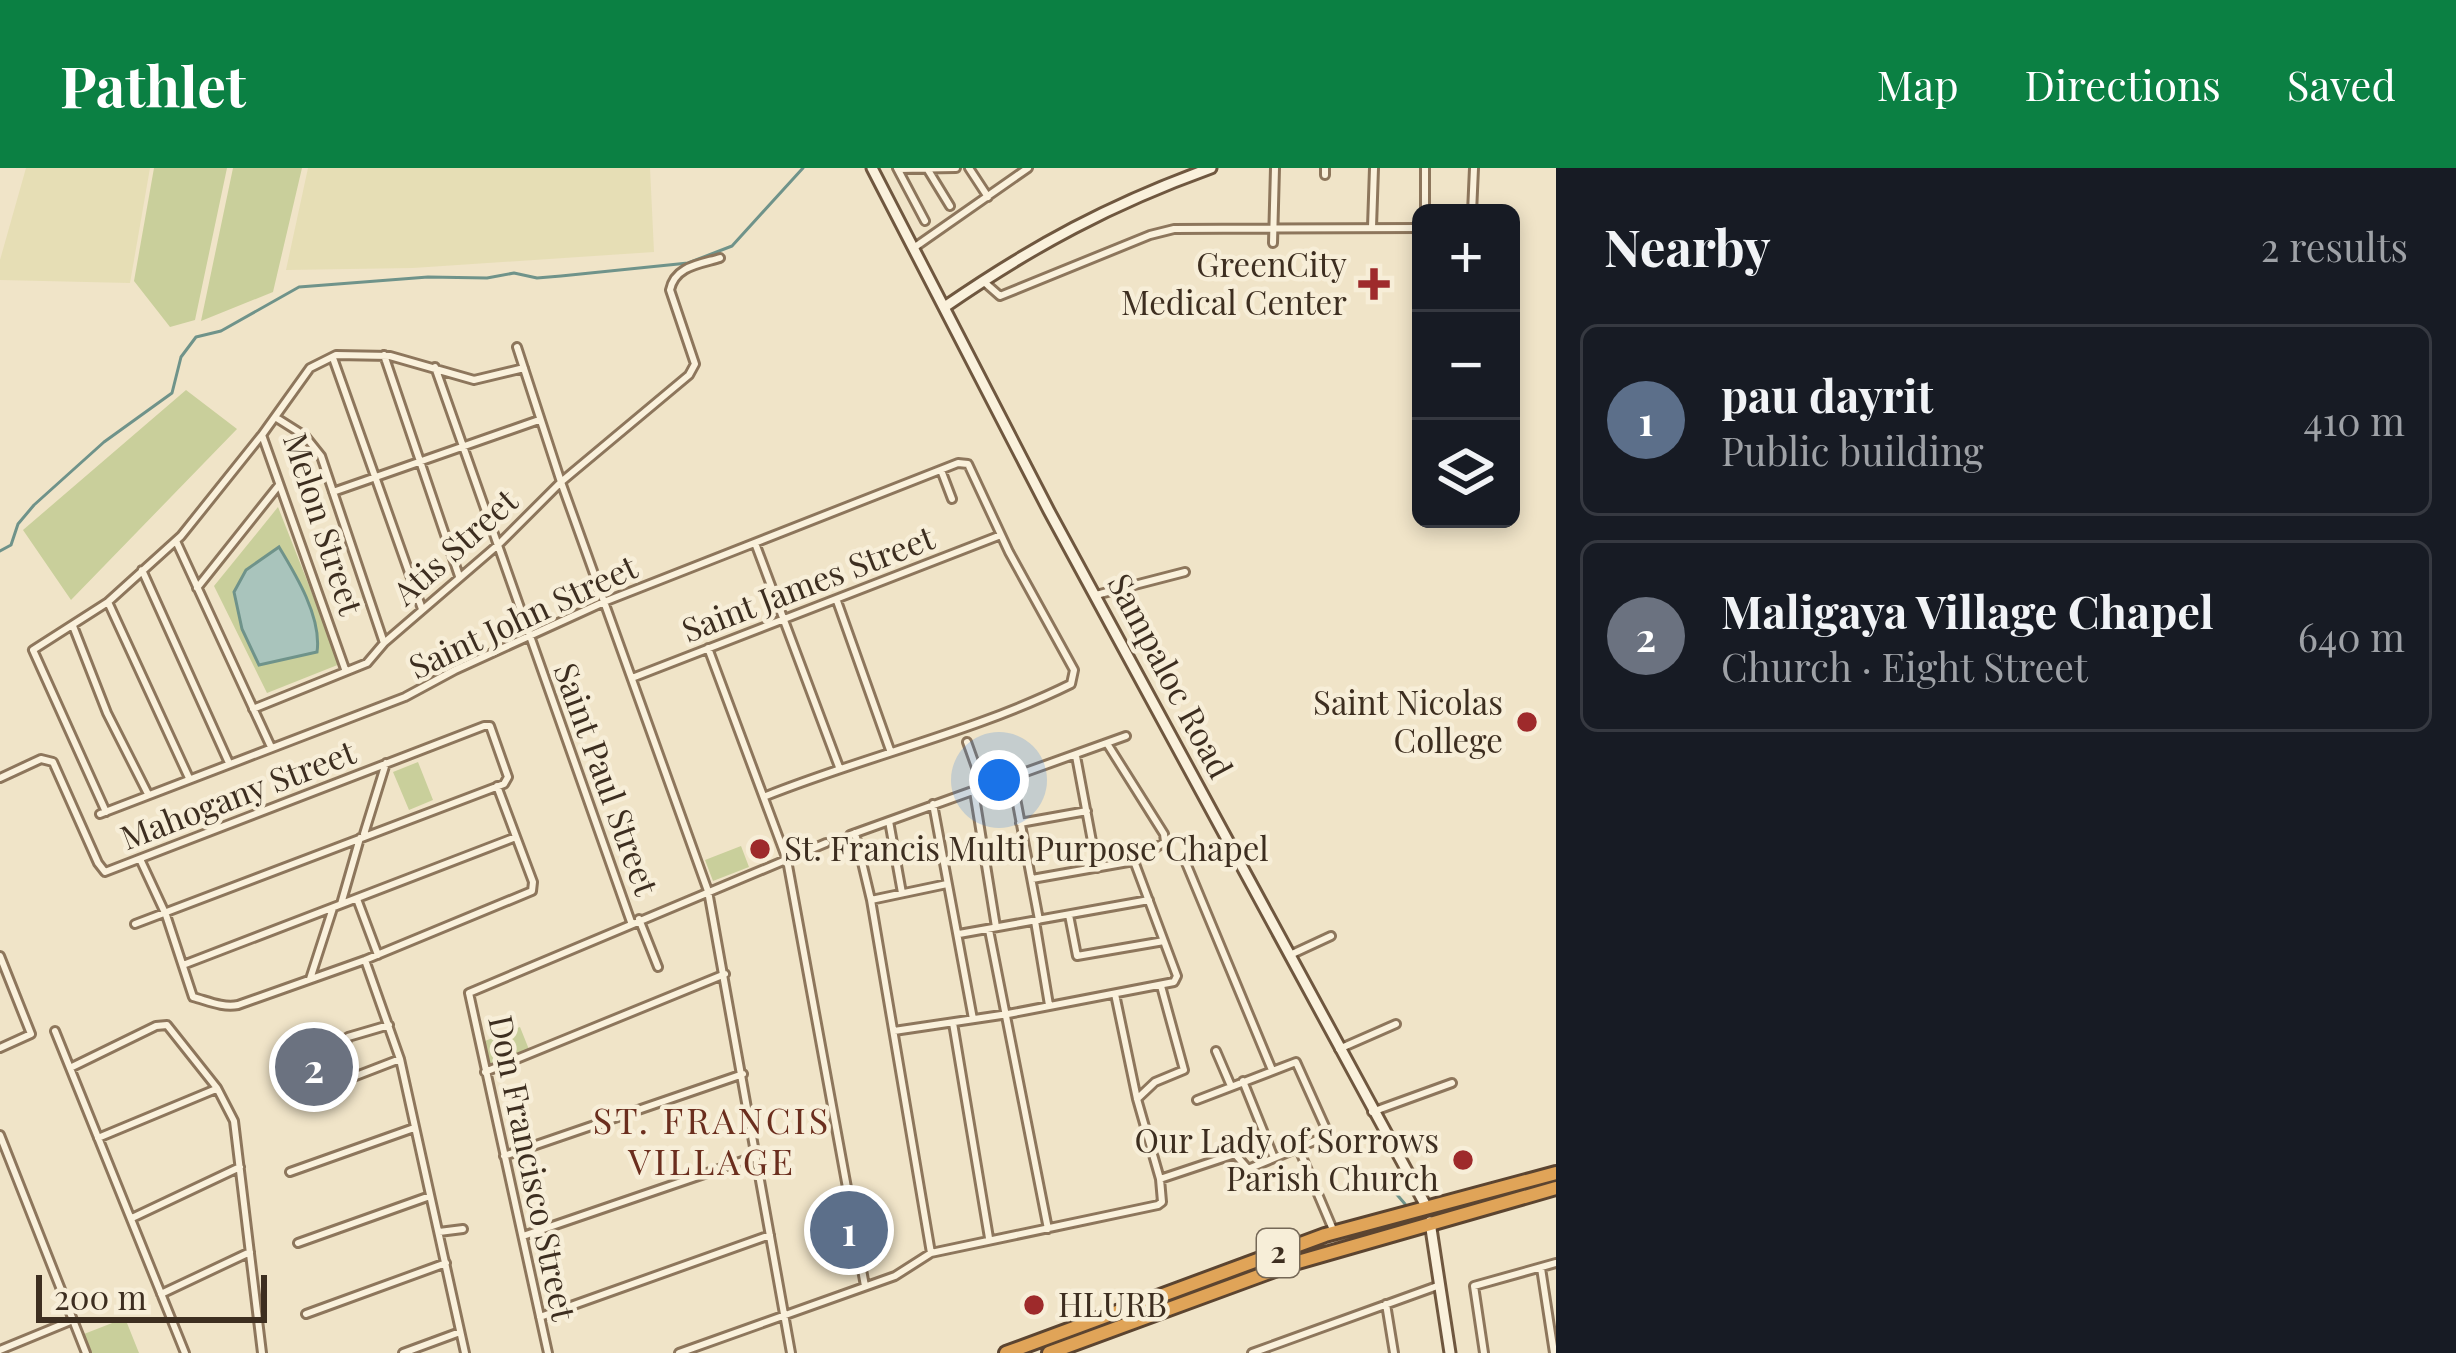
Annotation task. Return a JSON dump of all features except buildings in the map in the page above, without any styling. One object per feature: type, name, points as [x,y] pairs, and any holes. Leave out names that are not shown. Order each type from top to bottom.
[{"type":"highway","name":"2","points":[[1006,1353],[1334,1232],[1430,1223],[1556,1173]]},
{"type":"highway","name":"2","points":[[1049,1353],[1273,1270],[1556,1188]]},
{"type":"street","name":"Sampaloc Road","points":[[872,168],[1430,1223]]},
{"type":"street","points":[[897,168],[956,168]]},
{"type":"street","points":[[897,168],[925,220]]},
{"type":"street","points":[[969,168],[988,197]]},
{"type":"street","points":[[915,247],[1028,168]]},
{"type":"street","points":[[946,306],[1117,203],[1211,168]]},
{"type":"street","points":[[1274,243],[1275,168]]},
{"type":"street","points":[[1372,227],[1375,168]]},
{"type":"street","points":[[1425,168],[1425,204]]},
{"type":"street","points":[[1472,204],[1474,168]]},
{"type":"street","points":[[928,170],[950,206]]},
{"type":"street","points":[[983,280],[1000,296],[1164,231],[1412,228]]},
{"type":"street","name":"Atis Street","points":[[253,709],[369,662],[384,643],[499,544],[561,482],[694,370],[670,290],[672,280],[682,270],[721,258]]},
{"type":"street","points":[[517,347],[708,891],[790,1353]]},
{"type":"street","points":[[422,608],[332,356],[384,355],[481,380],[524,368]]},
{"type":"street","points":[[384,355],[459,576]]},
{"type":"street","name":"Melon Street","points":[[332,356],[310,368],[262,434],[345,669]]},
{"type":"street","name":"Saint Paul Street","points":[[435,367],[635,921],[658,968]]},
{"type":"street","points":[[275,417],[314,444],[384,643]]},
{"type":"street","points":[[332,492],[539,420]]},
{"type":"street","points":[[148,794],[107,712],[73,626],[108,602],[176,541],[262,434]]},
{"type":"street","name":"Saint John Street","points":[[73,626],[33,650],[103,813],[405,697],[604,602],[941,470],[965,463],[1001,535]]},
{"type":"street","points":[[941,470],[952,500]]},
{"type":"street","points":[[197,588],[279,485]]},
{"type":"street","points":[[766,796],[1069,686],[1074,670],[1001,535]]},
{"type":"street","name":"Saint James Street","points":[[632,678],[1001,535]]},
{"type":"street","points":[[176,541],[271,747]]},
{"type":"street","points":[[754,543],[838,767]]},
{"type":"street","points":[[142,570],[229,763]]},
{"type":"street","points":[[1096,595],[1185,572]]},
{"type":"street","points":[[837,601],[890,750]]},
{"type":"street","points":[[108,602],[189,778]]},
{"type":"street","points":[[708,648],[787,860],[865,1286]]},
{"type":"street","name":"Mahogany Street","points":[[0,778],[48,758],[53,762],[105,872],[490,726],[508,777],[497,786]]},
{"type":"street","points":[[931,1253],[871,900],[852,834],[1126,736]]},
{"type":"street","points":[[967,742],[978,789],[1004,1011],[1048,1229]]},
{"type":"street","points":[[1031,879],[1134,860],[1166,842],[1107,744]]},
{"type":"street","points":[[1076,756],[1097,868]]},
{"type":"street","points":[[310,979],[386,763]]},
{"type":"street","points":[[1012,777],[1049,1005]]},
{"type":"street","points":[[135,924],[166,915],[497,786],[533,882],[532,891],[378,955],[226,1007],[193,997],[166,915],[140,859]]},
{"type":"street","points":[[933,805],[973,1020]]},
{"type":"street","points":[[1020,823],[1087,811]]},
{"type":"street","points":[[889,821],[902,893]]},
{"type":"street","points":[[183,965],[516,837]]},
{"type":"street","points":[[635,921],[826,843]]},
{"type":"street","points":[[894,1031],[1174,982],[1177,976],[1134,860]]},
{"type":"street","points":[[1186,863],[1272,1070]]},
{"type":"street","points":[[871,900],[947,884]]},
{"type":"street","points":[[357,899],[378,955]]},
{"type":"street","points":[[958,934],[1149,901]]},
{"type":"street","points":[[1069,915],[1077,956],[1164,940]]},
{"type":"street","name":"Don Francisco Street","points":[[548,1353],[469,993],[635,921]]},
{"type":"street","points":[[1288,956],[1330,936]]},
{"type":"street","points":[[0,956],[32,1034],[0,1048]]},
{"type":"street","points":[[365,960],[400,1059],[465,1353]]},
{"type":"street","points":[[485,1072],[725,974]]},
{"type":"street","points":[[1137,1099],[1155,1082],[1184,1070],[1161,986]]},
{"type":"street","points":[[679,1353],[895,1276],[931,1253],[1162,1202],[1115,994]]},
{"type":"street","points":[[952,1023],[989,1239]]},
{"type":"street","points":[[1339,1048],[1396,1024]]},
{"type":"street","points":[[70,1068],[167,1025],[217,1088],[234,1121],[262,1353]]},
{"type":"street","points":[[332,1084],[348,1037],[390,1025]]},
{"type":"street","points":[[55,1031],[185,1353]]},
{"type":"street","points":[[1216,1051],[1231,1085]]},
{"type":"street","points":[[299,1098],[400,1059]]},
{"type":"street","points":[[1160,1179],[1235,1154],[1247,1169],[1324,1137],[1327,1131],[1299,1064],[1197,1100]]},
{"type":"street","points":[[504,1156],[743,1074]]},
{"type":"street","points":[[1243,1081],[1274,1158]]},
{"type":"street","points":[[1372,1112],[1453,1084]]},
{"type":"street","points":[[98,1138],[217,1088]]},
{"type":"street","points":[[290,1172],[414,1128]]},
{"type":"street","points":[[0,1135],[86,1353]]},
{"type":"street","points":[[1298,1148],[1334,1232]]},
{"type":"street","points":[[523,1236],[757,1156]]},
{"type":"street","points":[[132,1218],[201,1182],[240,1168]]},
{"type":"street","points":[[298,1243],[430,1196]]},
{"type":"street","points":[[1430,1223],[1450,1353]]},
{"type":"street","points":[[439,1232],[463,1229]]},
{"type":"street","points":[[540,1317],[770,1235]]},
{"type":"street","points":[[161,1294],[250,1252]]},
{"type":"street","points":[[306,1314],[446,1263]]},
{"type":"street","points":[[1484,1353],[1472,1290],[1477,1283],[1556,1263]]},
{"type":"street","points":[[1541,1267],[1554,1353]]},
{"type":"street","points":[[1252,1353],[1439,1285]]},
{"type":"street","points":[[1386,1304],[1394,1353]]},
{"type":"street","points":[[0,1350],[74,1320]]},
{"type":"street","points":[[403,1353],[460,1332]]},
{"type":"shaded area","points":[[26,168],[150,168],[130,283],[0,280],[0,260]]},
{"type":"shaded area","points":[[308,168],[650,168],[654,252],[413,268],[286,270]]},
{"type":"green space","points":[[154,168],[227,168],[195,320],[170,327],[134,281]]},
{"type":"green space","points":[[233,168],[302,168],[273,292],[201,321]]},
{"type":"green space","points":[[186,390],[237,429],[71,600],[23,530]]},
{"type":"green space","points":[[278,507],[340,664],[267,693],[214,586]]},
{"type":"green space","points":[[418,762],[433,800],[409,810],[393,772]]},
{"type":"green space","points":[[741,846],[749,867],[713,881],[705,860]]},
{"type":"green space","points":[[520,1027],[530,1052],[486,1070],[480,1043]]},
{"type":"green space","points":[[125,1318],[139,1353],[92,1353],[84,1334]]},
{"type":"water","points":[[279,547],[312,611],[317,652],[259,665],[242,629],[234,592],[246,570]]},
{"type":"waterway","points":[[0,551],[11,545],[18,524],[34,505],[104,442],[172,393],[181,357],[196,337],[221,331],[299,287],[514,273],[537,278],[688,263],[732,246],[803,168]]},
{"type":"waterway","points":[[1393,1190],[1405,1204]]},
{"type":"place","name":"GreenCity Medical Center","points":[[1374,284]]},
{"type":"place","name":"Saint Nicolas College","points":[[1527,722]]},
{"type":"place","name":"St. Francis Multi Purpose Chapel","points":[[760,849]]},
{"type":"place","name":"Maligaya Village Chapel","points":[[314,1067]]},
{"type":"place","name":"Our Lady of Sorrows Parish Church","points":[[1463,1160]]},
{"type":"place","name":"pau dayrit","points":[[849,1230]]},
{"type":"place","name":"HLURB","points":[[1034,1305]]},
{"type":"district","name":"ST. FRANCIS VILLAGE","points":[[712,1142]]}]
